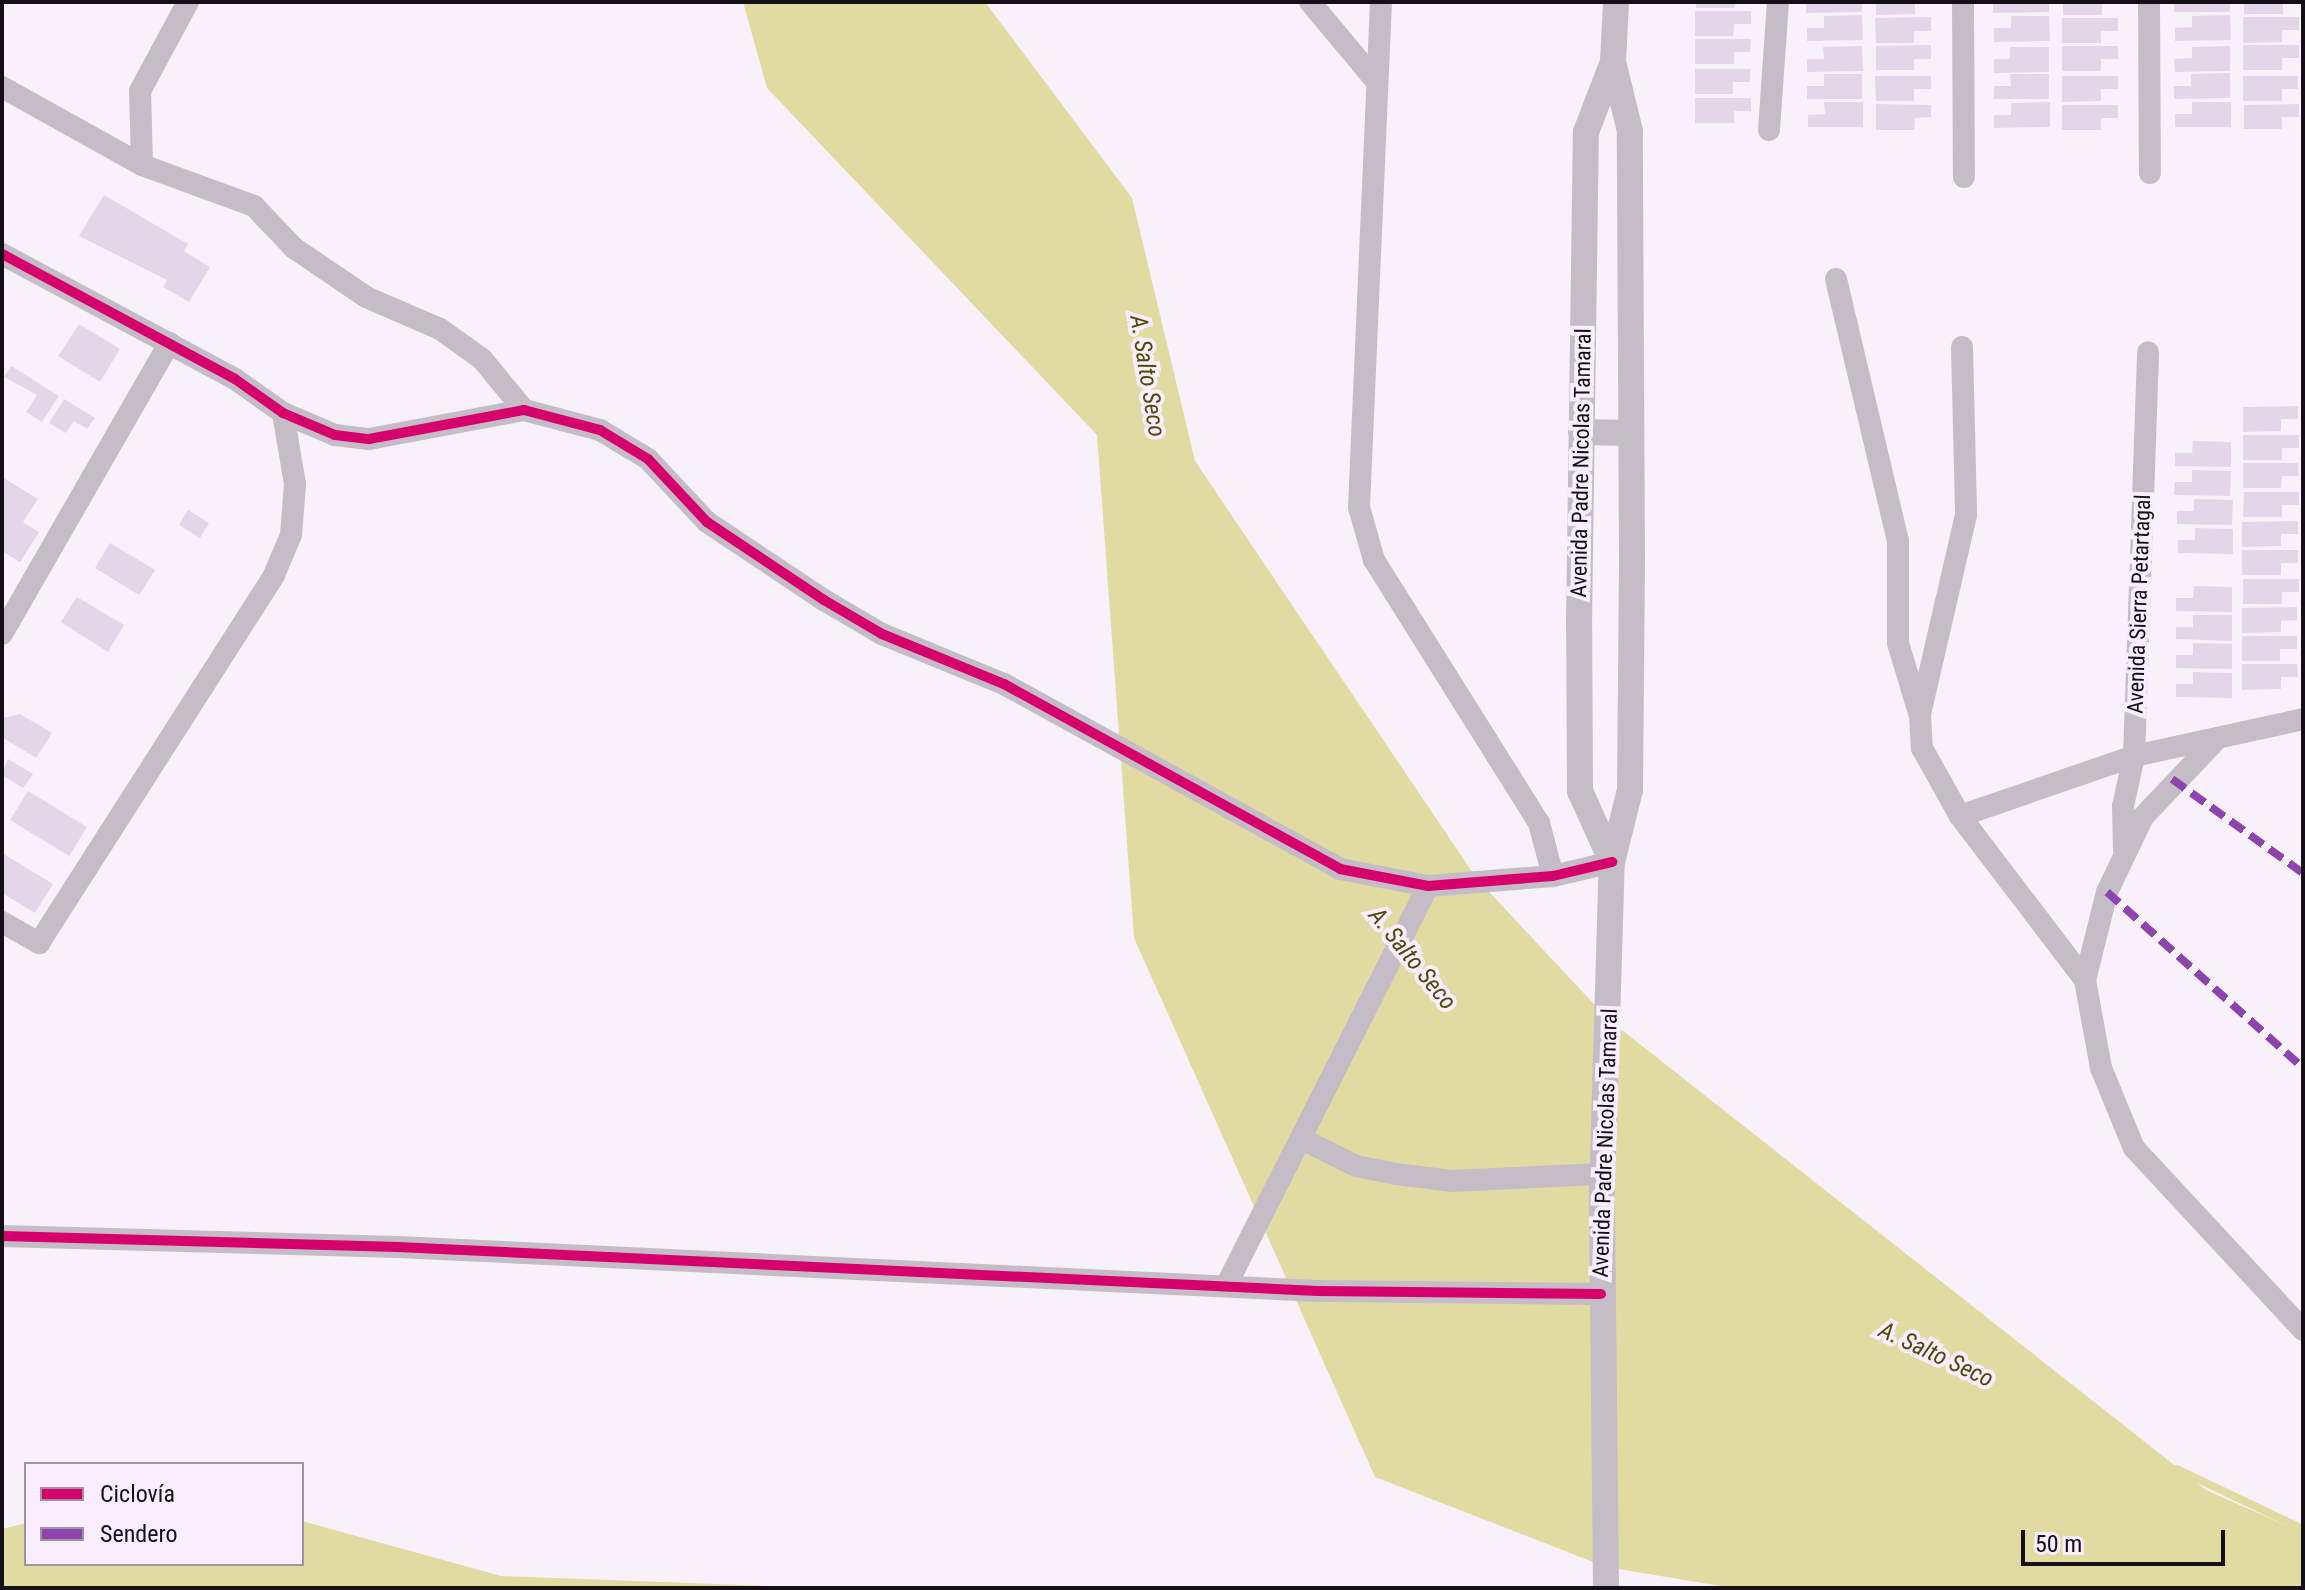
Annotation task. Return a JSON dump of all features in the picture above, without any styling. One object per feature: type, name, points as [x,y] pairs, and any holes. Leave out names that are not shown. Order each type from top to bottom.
[{"type":"street","points":[[142,165],[140,91],[188,2]]},
{"type":"street","points":[[1310,2],[1376,81]]},
{"type":"street","points":[[1381,2],[1359,507],[1374,560],[1539,823],[1553,876]]},
{"type":"street","name":"Avenida Padre Nicolas Tamaral","points":[[1606,1578],[1601,1294],[1612,862],[1630,790],[1630,131],[1613,62],[1616,2]]},
{"type":"street","points":[[1769,130],[1778,2]]},
{"type":"street","points":[[1963,2],[1964,177]]},
{"type":"street","points":[[2149,2],[2150,173]]},
{"type":"street","name":"Avenida Padre Nicolas Tamaral","points":[[1612,862],[1580,791],[1586,132],[1613,62]]},
{"type":"street","points":[[2,87],[142,165],[254,206],[294,248],[354,289],[440,329],[482,359],[524,410]]},
{"type":"street","points":[[3,256],[169,343],[283,413],[335,435],[369,439],[524,410],[600,430],[648,459],[707,522],[882,634],[1004,684],[1340,869],[1428,886],[1553,876],[1612,862]]},
{"type":"street","points":[[1836,279],[1898,541],[1898,643],[1920,714],[1922,748],[1960,816],[2085,980],[2101,1068],[2134,1148],[2303,1330]]},
{"type":"street","points":[[2,634],[169,343]]},
{"type":"street","points":[[1920,714],[1966,515],[1962,347]]},
{"type":"street","name":"Avenida Sierra Petartagal","points":[[2124,855],[2123,806],[2134,756],[2148,352]]},
{"type":"street","points":[[2,922],[39,943],[274,575],[291,535],[295,484],[283,413]]},
{"type":"street","points":[[1581,432],[1628,433]]},
{"type":"street","points":[[1960,816],[2134,756],[2215,741],[2303,719]]},
{"type":"street","points":[[2085,980],[2124,855],[2172,779],[2215,741]]},
{"type":"street","points":[[1226,1286],[1428,886]]},
{"type":"street","points":[[1302,1139],[1356,1166],[1396,1174],[1465,1181],[1603,1174]]},
{"type":"street","points":[[2,1236],[1226,1286],[1601,1294]]},
{"type":"water","points":[[743,2],[985,2],[1132,198],[1195,461],[1477,879],[1608,1019],[2206,1490],[2303,1533],[2303,1588],[1733,1588],[1606,1567],[1375,1477],[1134,938],[1097,435],[767,88]]},
{"type":"water","points":[[304,1522],[501,1576],[824,1588],[2,1588],[2,1529],[24,1524],[24,1566],[304,1566]]},
{"type":"building","points":[[1696,2],[1735,2],[1734,8],[1696,8]]},
{"type":"building","points":[[1806,2],[1862,2],[1862,12],[1806,13]]},
{"type":"building","points":[[1876,2],[1915,2],[1915,14],[1876,15]]},
{"type":"building","points":[[1993,2],[2049,2],[2049,12],[1993,13]]},
{"type":"building","points":[[2063,2],[2102,2],[2102,15],[2063,15]]},
{"type":"building","points":[[2174,2],[2230,2],[2230,12],[2174,12]]},
{"type":"building","points":[[2244,2],[2283,2],[2283,14],[2244,14]]},
{"type":"building","points":[[1695,11],[1751,11],[1751,24],[1734,24],[1733,36],[1695,36]]},
{"type":"building","points":[[1862,15],[1863,40],[1807,41],[1807,28],[1824,28],[1824,16]]},
{"type":"building","points":[[2230,15],[2231,40],[2175,41],[2175,28],[2192,27],[2192,16]]},
{"type":"building","points":[[2011,16],[2049,16],[2050,41],[1994,42],[1994,28],[2011,28]]},
{"type":"building","points":[[1931,17],[1931,31],[1914,31],[1914,43],[1876,43],[1875,18]]},
{"type":"building","points":[[2243,17],[2299,17],[2299,30],[2282,30],[2282,42],[2243,43]]},
{"type":"building","points":[[2062,18],[2118,18],[2118,31],[2101,31],[2101,43],[2062,43]]},
{"type":"building","points":[[1695,39],[1751,39],[1750,52],[1734,52],[1734,64],[1695,64]]},
{"type":"building","points":[[1931,45],[1931,59],[1914,59],[1914,70],[1876,70],[1876,46]]},
{"type":"building","points":[[2243,45],[2299,45],[2299,58],[2282,58],[2282,70],[2243,70]]},
{"type":"building","points":[[1862,46],[1863,71],[1807,72],[1807,59],[1824,59],[1823,47]]},
{"type":"building","points":[[2062,46],[2118,46],[2118,59],[2101,59],[2101,71],[2062,71]]},
{"type":"building","points":[[2230,46],[2230,71],[2175,72],[2174,59],[2192,58],[2192,47]]},
{"type":"building","points":[[2010,47],[2049,47],[2049,72],[1994,73],[1994,59],[2010,59]]},
{"type":"building","points":[[1695,69],[1750,69],[1750,82],[1733,82],[1733,94],[1695,94]]},
{"type":"building","points":[[2230,73],[2230,98],[2174,99],[2174,86],[2191,86],[2191,74]]},
{"type":"building","points":[[1824,74],[1862,74],[1862,99],[1807,99],[1807,86],[1824,86]]},
{"type":"building","points":[[2010,74],[2049,74],[2049,99],[1994,99],[1994,86],[2011,86]]},
{"type":"building","points":[[1875,76],[1931,76],[1931,89],[1914,89],[1914,101],[1876,101]]},
{"type":"building","points":[[2062,76],[2118,76],[2118,89],[2101,89],[2101,101],[2062,102]]},
{"type":"building","points":[[2243,76],[2298,76],[2298,89],[2282,89],[2282,101],[2243,101]]},
{"type":"building","points":[[1695,98],[1751,98],[1751,111],[1734,111],[1734,123],[1695,123]]},
{"type":"building","points":[[1824,102],[1863,102],[1863,127],[1808,127],[1808,115],[1825,114]]},
{"type":"building","points":[[2050,102],[2050,127],[1994,128],[1994,115],[2011,115],[2011,103]]},
{"type":"building","points":[[2192,102],[2231,102],[2231,127],[2175,127],[2175,114],[2192,114]]},
{"type":"building","points":[[1876,104],[1931,105],[1931,117],[1915,118],[1914,130],[1876,130]]},
{"type":"building","points":[[2299,104],[2299,117],[2282,117],[2282,129],[2244,129],[2244,105]]},
{"type":"building","points":[[2062,105],[2118,105],[2118,118],[2101,118],[2101,130],[2062,130]]},
{"type":"building","points":[[104,195],[188,244],[184,251],[210,267],[189,302],[163,287],[167,280],[79,236]]},
{"type":"building","points":[[79,324],[120,349],[100,382],[58,356]]},
{"type":"building","points":[[11,366],[59,396],[42,422],[26,412],[37,395],[4,377]]},
{"type":"building","points":[[64,399],[95,418],[87,429],[74,421],[66,433],[49,423]]},
{"type":"building","points":[[2298,406],[2298,419],[2281,419],[2281,431],[2243,432],[2243,407]]},
{"type":"building","points":[[2243,435],[2299,435],[2299,448],[2282,448],[2282,460],[2243,460]]},
{"type":"building","points":[[2193,441],[2231,442],[2231,467],[2175,466],[2175,453],[2192,453]]},
{"type":"building","points":[[2243,463],[2298,463],[2299,476],[2282,476],[2281,488],[2243,488]]},
{"type":"building","points":[[2192,470],[2231,471],[2230,496],[2174,495],[2175,482],[2192,482]]},
{"type":"building","points":[[2,477],[38,499],[23,522],[39,532],[20,562],[2,551]]},
{"type":"building","points":[[2244,492],[2299,492],[2299,505],[2282,505],[2282,517],[2243,517]]},
{"type":"building","points":[[2194,499],[2233,500],[2232,525],[2177,524],[2177,511],[2194,511]]},
{"type":"building","points":[[188,510],[209,523],[200,538],[179,525]]},
{"type":"building","points":[[2298,521],[2298,534],[2281,534],[2281,546],[2242,547],[2242,522]]},
{"type":"building","points":[[2195,528],[2233,529],[2233,554],[2178,553],[2178,540],[2195,540]]},
{"type":"building","points":[[110,543],[155,570],[139,595],[95,568]]},
{"type":"building","points":[[2242,550],[2298,550],[2298,563],[2281,563],[2281,575],[2242,575]]},
{"type":"building","points":[[2243,579],[2299,579],[2299,592],[2282,592],[2282,604],[2243,604]]},
{"type":"building","points":[[2194,586],[2232,587],[2232,612],[2176,611],[2176,598],[2193,598]]},
{"type":"building","points":[[77,597],[124,625],[108,652],[61,622]]},
{"type":"building","points":[[2297,607],[2297,620],[2281,621],[2281,632],[2242,633],[2242,608]]},
{"type":"building","points":[[2193,615],[2232,615],[2232,641],[2176,639],[2176,627],[2193,627]]},
{"type":"building","points":[[2242,636],[2297,636],[2297,649],[2280,649],[2280,661],[2242,661]]},
{"type":"building","points":[[2193,643],[2232,644],[2232,669],[2176,668],[2176,655],[2193,655]]},
{"type":"building","points":[[2242,664],[2297,664],[2298,677],[2281,677],[2281,689],[2242,690]]},
{"type":"building","points":[[2193,672],[2232,673],[2232,698],[2176,697],[2176,684],[2193,684]]},
{"type":"building","points":[[20,714],[52,733],[36,758],[2,737],[3,718]]},
{"type":"building","points":[[8,759],[33,774],[23,788],[2,775]]},
{"type":"building","points":[[28,791],[87,827],[69,856],[10,820]]},
{"type":"building","points":[[2,853],[53,884],[35,913],[2,893]]},
{"type":"waterway","name":"A. Salto Seco","points":[[2177,1469],[2303,1529]]},
{"type":"marked path","points":[[2172,779],[2303,873]]},
{"type":"marked path","points":[[2107,892],[2303,1068]]},
{"type":"cycle path","points":[[2,254],[235,379],[283,413],[335,435],[369,439],[524,410],[600,430],[648,459],[707,522],[824,600],[882,634],[1004,684],[1340,869],[1428,886],[1553,876],[1612,862]]},
{"type":"cycle path","points":[[2,1236],[398,1247],[1318,1291],[1601,1294]]}]
